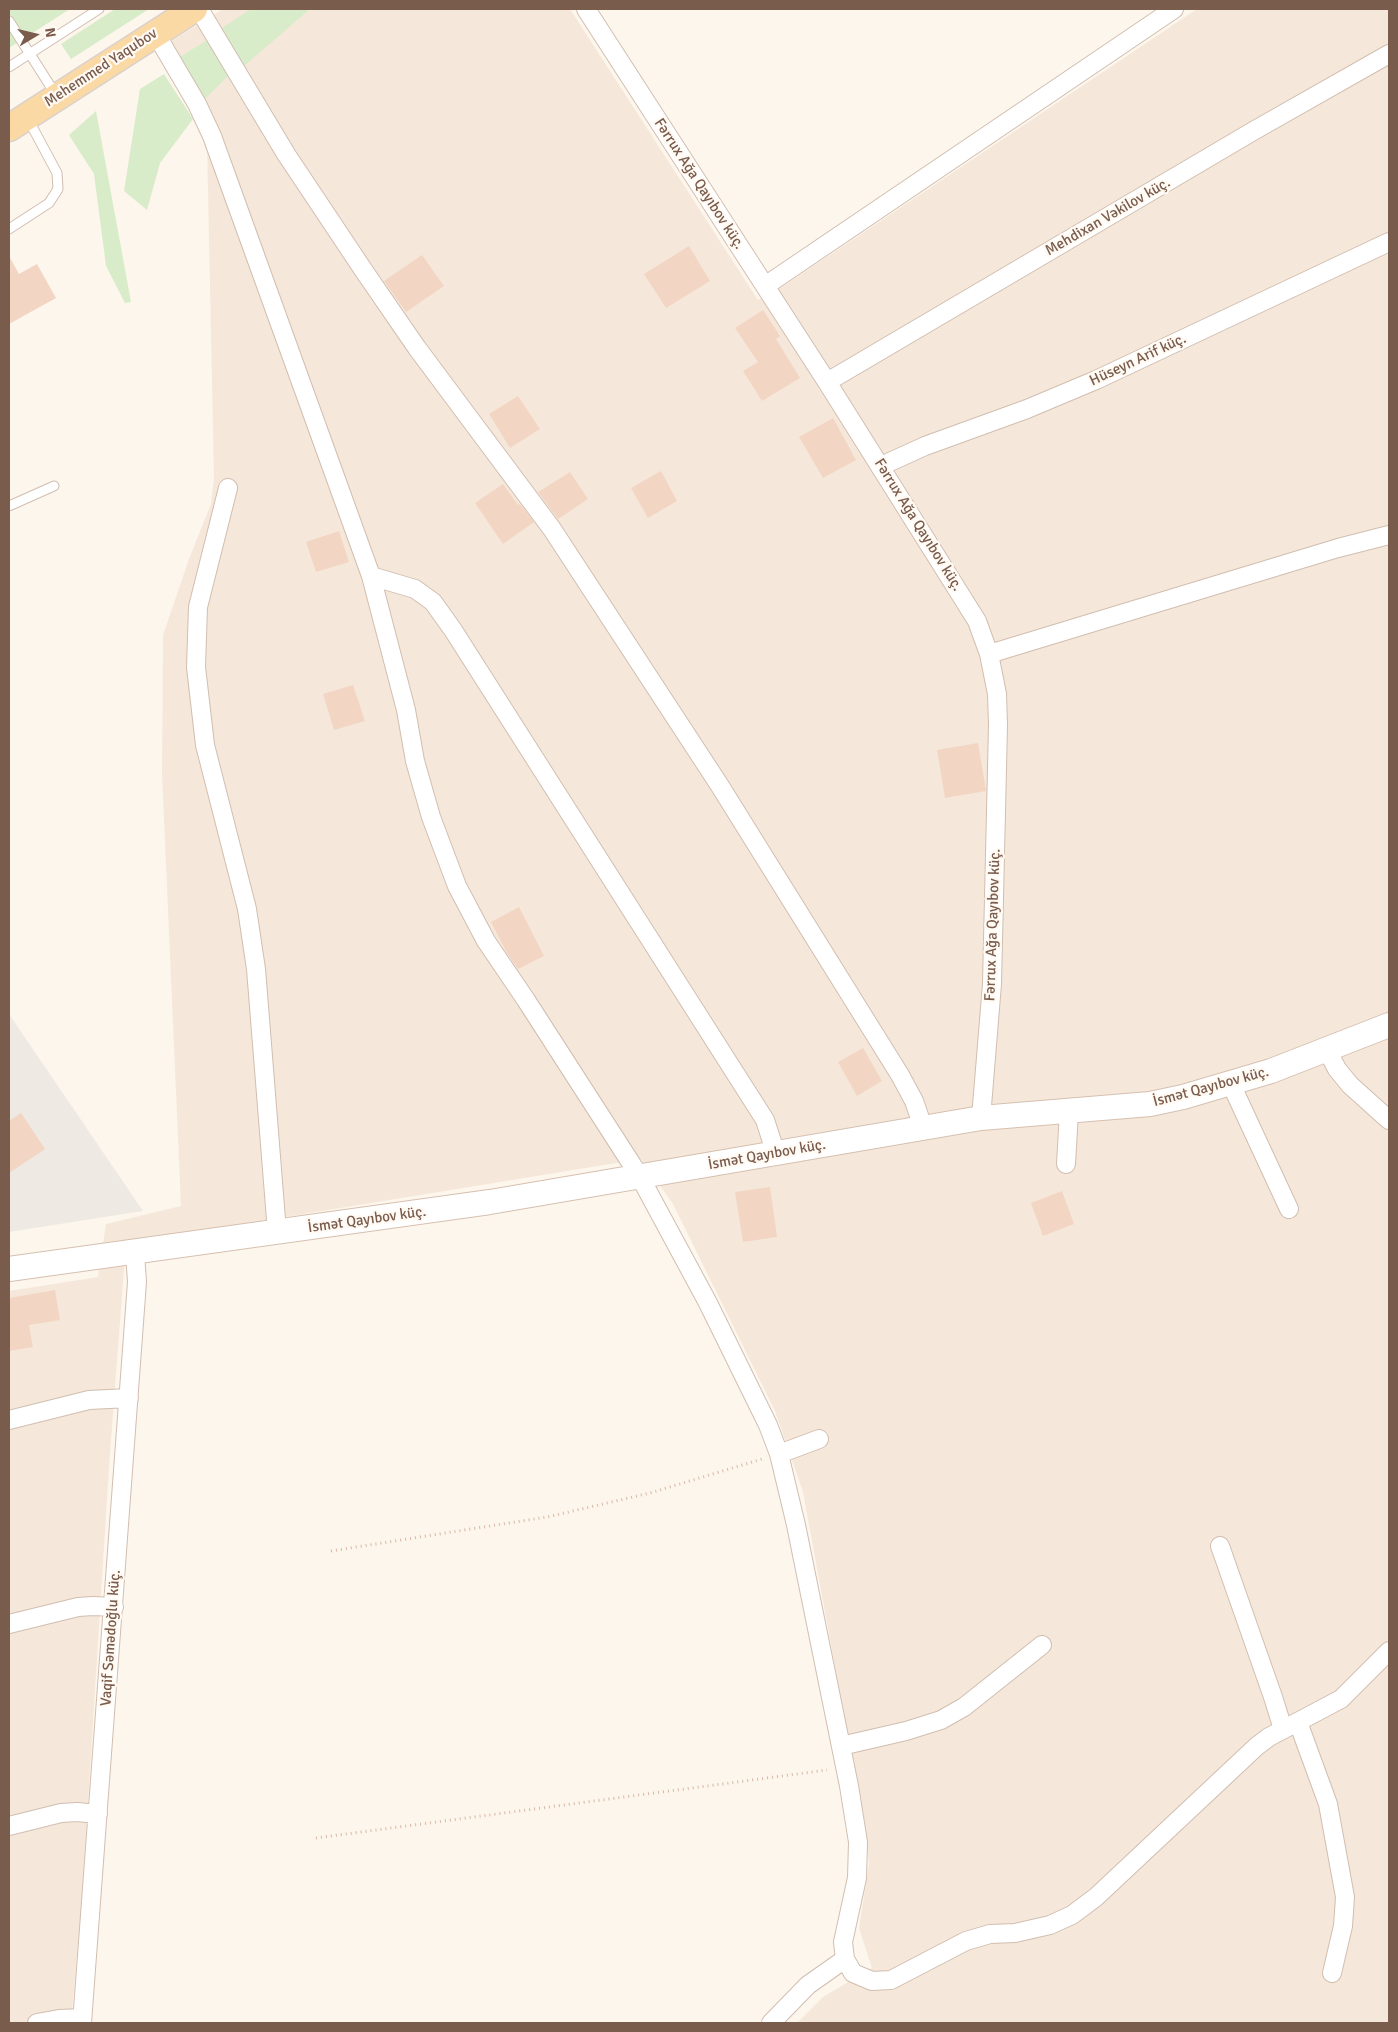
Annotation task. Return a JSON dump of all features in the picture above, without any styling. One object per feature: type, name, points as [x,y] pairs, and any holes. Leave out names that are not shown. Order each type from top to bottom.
[{"type":"main road","name":"Mehemmed Yaqubov","points":[[18,122],[194,9]]},
{"type":"street","points":[[199,9],[286,154],[364,271],[417,348],[552,529],[720,786],[900,1075],[914,1101],[923,1127]]},
{"type":"street","name":"Fərrux Ağa Qayıbov küç.","points":[[586,9],[881,466],[978,621],[989,654],[997,694],[998,726],[992,984],[981,1118]]},
{"type":"street","points":[[765,286],[1174,9]]},
{"type":"street","points":[[156,34],[197,104],[212,136],[371,576],[404,701],[415,762],[431,817],[457,886],[486,941],[640,1177],[708,1303],[768,1425],[779,1454],[796,1525],[841,1746],[858,1842],[857,1878],[843,1942],[846,1959],[853,1973],[872,1981],[891,1980],[966,1941],[990,1934],[1015,1933],[1050,1926],[1072,1915],[1096,1897],[1257,1746],[1341,1699],[1389,1650]]},
{"type":"street","name":"Mehdixan Vəkilov küç.","points":[[827,382],[1246,135],[1389,54]]},
{"type":"street","name":"Hüseyn Arif küç.","points":[[881,466],[925,446],[1027,409],[1096,380],[1389,242]]},
{"type":"street","points":[[228,488],[198,607],[196,668],[205,745],[247,909],[256,969],[277,1232]]},
{"type":"street","points":[[989,654],[1338,548],[1389,535]]},
{"type":"street","points":[[371,576],[415,589],[432,602],[453,630],[765,1120],[776,1154]]},
{"type":"street","name":"İsmət Qayıbov küç.","points":[[9,1270],[490,1202],[981,1118],[1150,1104],[1231,1084],[1271,1071],[1389,1025]]},
{"type":"street","points":[[1326,1048],[1337,1069],[1350,1084],[1389,1120]]},
{"type":"street","points":[[1231,1084],[1289,1209]]},
{"type":"street","points":[[1066,1164],[1068,1111]]},
{"type":"street","name":"Vaqif Səmədoğlu küç.","points":[[82,2021],[129,1398],[137,1282],[135,1253]]},
{"type":"street","points":[[9,1420],[88,1400],[129,1398]]},
{"type":"street","points":[[779,1454],[819,1439]]},
{"type":"street","points":[[1220,1546],[1274,1697],[1328,1804],[1345,1897],[1343,1926],[1332,1972]]},
{"type":"street","points":[[9,1624],[78,1608],[93,1606],[114,1607]]},
{"type":"street","points":[[841,1746],[906,1731],[941,1720],[964,1707],[1042,1645]]},
{"type":"street","points":[[9,1826],[61,1814],[77,1812],[98,1814]]},
{"type":"street","points":[[771,2023],[808,1985],[846,1959]]},
{"type":"street","points":[[37,2023],[59,2019],[82,2021]]},
{"type":"lane","points":[[9,67],[99,9]]},
{"type":"lane","points":[[9,21],[58,96]]},
{"type":"lane","points":[[9,229],[49,203],[58,189],[57,173],[18,122]]},
{"type":"lane","points":[[9,506],[54,486]]},
{"type":"path","points":[[331,1550],[547,1517],[650,1493],[779,1454]]},
{"type":"path","points":[[316,1838],[845,1767]]},
{"type":"shaded area","points":[[223,9],[570,9],[758,300],[782,287],[1197,9],[1389,9],[1389,2023],[797,2023],[823,1997],[872,1968],[859,1928],[869,1864],[862,1814],[803,1492],[775,1411],[673,1204],[641,1159],[126,1243],[109,1467],[82,1898],[71,2023],[9,2023],[9,1291],[98,1277],[106,1224],[181,1206],[162,773],[163,635],[189,559],[211,504],[214,477],[207,142],[167,44]]},
{"type":"shaded area","points":[[9,1014],[143,1211],[9,1232]]},
{"type":"green space","points":[[9,9],[70,9],[9,48]]},
{"type":"green space","points":[[115,9],[149,9],[71,59],[61,44]]},
{"type":"green space","points":[[251,9],[310,9],[244,66],[222,28]]},
{"type":"green space","points":[[209,39],[229,75],[204,100],[178,58]]},
{"type":"green space","points":[[164,74],[193,119],[160,163],[147,210],[124,191],[140,89]]},
{"type":"green space","points":[[96,111],[131,302],[125,303],[106,266],[94,174],[69,135]]},
{"type":"building","points":[[689,246],[710,281],[666,308],[644,274]]},
{"type":"building","points":[[422,255],[444,286],[406,312],[384,281]]},
{"type":"building","points":[[9,256],[19,274],[37,264],[56,298],[9,324]]},
{"type":"building","points":[[763,310],[780,336],[776,339],[800,378],[762,401],[743,371],[758,362],[735,328]]},
{"type":"building","points":[[518,396],[540,429],[510,448],[489,414]]},
{"type":"building","points":[[833,418],[856,460],[823,478],[799,437]]},
{"type":"building","points":[[661,471],[677,501],[648,518],[631,488]]},
{"type":"building","points":[[570,472],[588,499],[558,519],[538,492]]},
{"type":"building","points":[[503,484],[518,505],[520,504],[534,522],[503,544],[475,503]]},
{"type":"building","points":[[339,531],[349,562],[316,572],[306,542]]},
{"type":"building","points":[[353,685],[365,721],[334,730],[323,694]]},
{"type":"building","points":[[978,743],[986,791],[945,798],[937,750]]},
{"type":"building","points":[[519,907],[544,956],[518,969],[507,953],[491,922]]},
{"type":"building","points":[[863,1048],[882,1081],[857,1096],[838,1062]]},
{"type":"building","points":[[21,1113],[45,1149],[9,1173],[9,1121]]},
{"type":"building","points":[[770,1187],[777,1237],[743,1242],[735,1192]]},
{"type":"building","points":[[1062,1191],[1074,1224],[1043,1236],[1031,1203]]},
{"type":"building","points":[[55,1290],[60,1320],[29,1325],[33,1347],[9,1351],[9,1298]]}]
